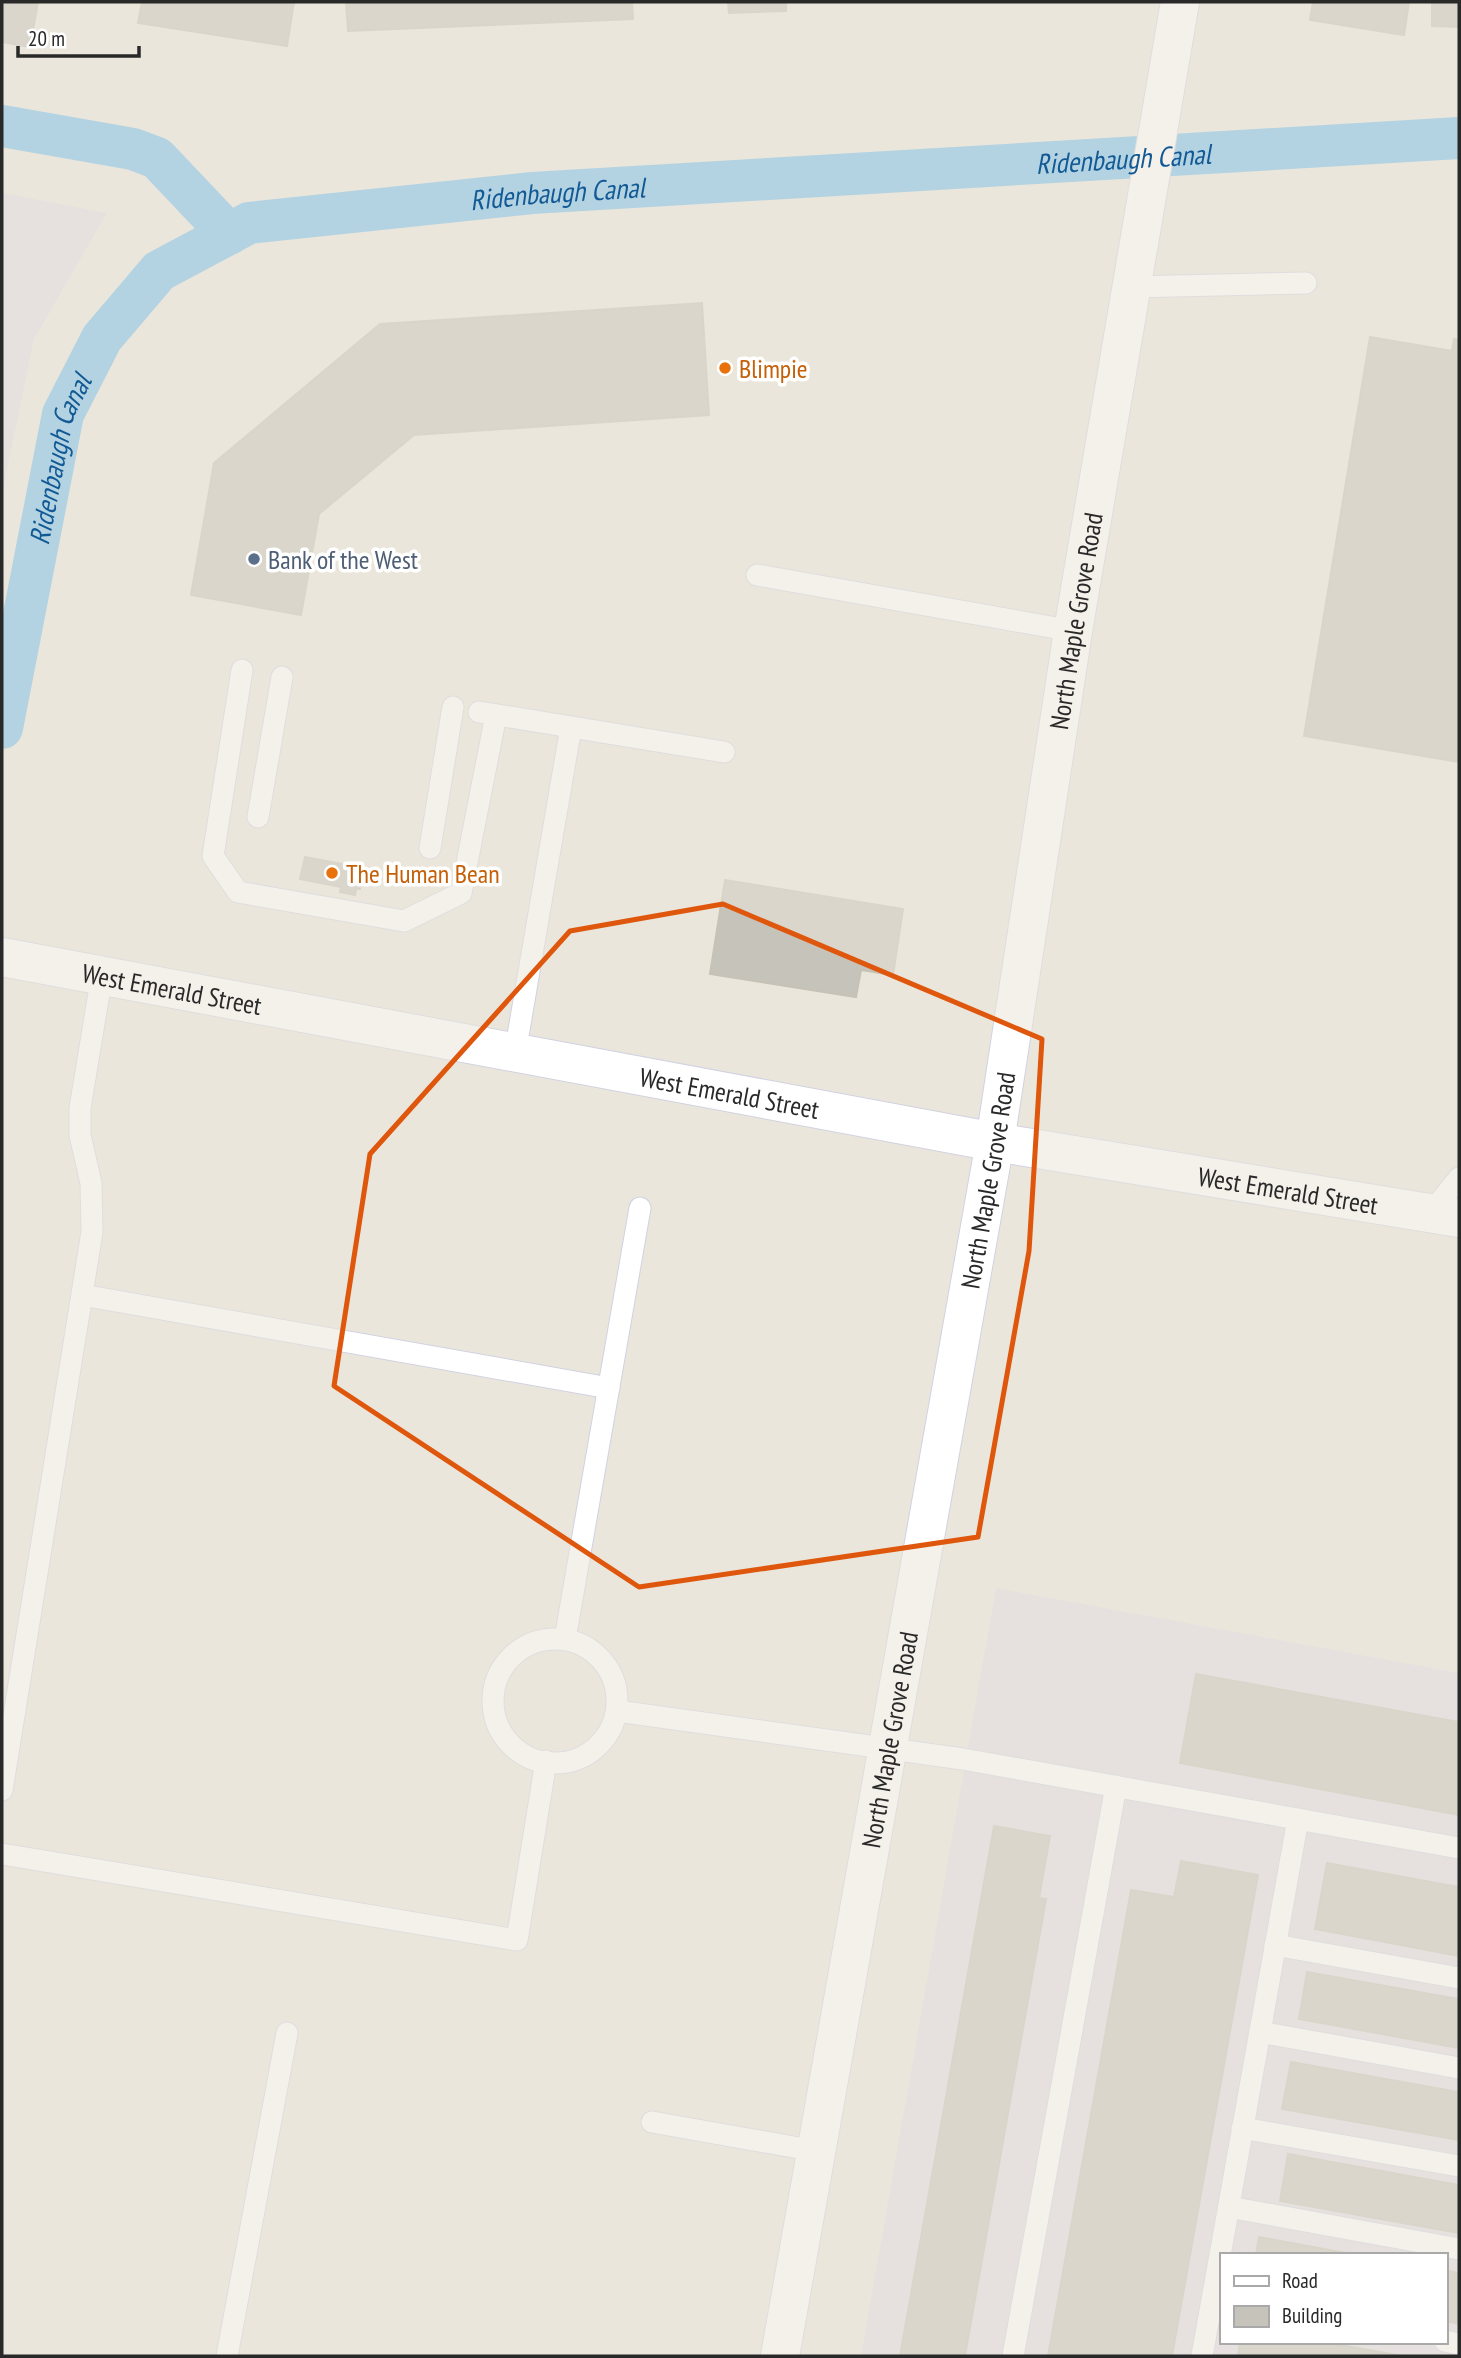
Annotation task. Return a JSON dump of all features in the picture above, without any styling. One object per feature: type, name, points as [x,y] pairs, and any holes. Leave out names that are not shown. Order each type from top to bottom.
[{"type":"main road","name":"North Maple Grove Road","points":[[780,2356],[995,1142],[1073,631],[1180,2]]},
{"type":"main road","name":"West Emerald Street","points":[[2,957],[995,1142],[1445,1215]]},
{"type":"lane","points":[[1131,287],[1306,283]]},
{"type":"lane","points":[[757,575],[1073,631]]},
{"type":"lane","points":[[242,670],[213,856],[238,892],[404,921],[461,893],[487,713],[724,752]]},
{"type":"lane","points":[[258,817],[282,677]]},
{"type":"lane","points":[[430,848],[453,707]]},
{"type":"lane","points":[[515,1053],[571,727]]},
{"type":"lane","points":[[2,1790],[92,1232],[91,1183],[80,1135],[80,1108],[102,975]]},
{"type":"lane","points":[[1445,1215],[1459,1178]]},
{"type":"lane","points":[[565,1639],[639,1208]]},
{"type":"lane","points":[[82,1295],[609,1388]]},
{"type":"lane","points":[[565,1639],[584,1646],[600,1658],[611,1673],[617,1692],[617,1711],[610,1731],[597,1747],[579,1758],[558,1763],[538,1760],[519,1752],[504,1737],[495,1718],[493,1697],[498,1677],[509,1659],[525,1646],[545,1640],[565,1639]]},
{"type":"lane","points":[[617,1711],[963,1759],[1459,1848]]},
{"type":"lane","points":[[2,1854],[517,1940],[546,1761]]},
{"type":"lane","points":[[1013,2356],[1116,1786]]},
{"type":"lane","points":[[1223,2253],[1228,2207],[1298,1819]]},
{"type":"lane","points":[[1275,1945],[1459,1978]]},
{"type":"lane","points":[[1260,2032],[1459,2068]]},
{"type":"lane","points":[[227,2356],[287,2033]]},
{"type":"lane","points":[[652,2122],[816,2151]]},
{"type":"lane","points":[[1242,2128],[1459,2166]]},
{"type":"lane","points":[[1228,2207],[1459,2249]]},
{"type":"lane","points":[[1202,2356],[1217,2301],[1220,2275]]},
{"type":"highlighted area","points":[[723,904],[1042,1039],[1029,1251],[978,1537],[639,1587],[334,1386],[370,1154],[570,931]]},
{"type":"shaded area","points":[[2,193],[107,213],[34,339],[2,494]]},
{"type":"shaded area","points":[[996,1588],[1459,1673],[1459,2356],[861,2356]]},
{"type":"building","points":[[2,2],[38,2],[30,47],[2,42]]},
{"type":"building","points":[[142,2],[294,2],[287,46],[138,23]]},
{"type":"building","points":[[346,2],[632,2],[633,19],[348,31]]},
{"type":"building","points":[[728,2],[786,2],[786,11],[729,13]]},
{"type":"building","points":[[1313,2],[1409,2],[1404,35],[1310,20]]},
{"type":"building","points":[[1432,2],[1459,2],[1459,27],[1432,26]]},
{"type":"building","points":[[702,303],[709,415],[414,435],[319,514],[301,615],[191,595],[214,463],[380,324]]},
{"type":"building","points":[[1370,337],[1452,351],[1454,339],[1459,340],[1459,762],[1304,736]]},
{"type":"building","name":"The Human Bean","points":[[305,857],[364,868],[360,889],[356,889],[355,895],[340,892],[341,887],[300,879]]},
{"type":"building","points":[[725,880],[903,909],[893,975],[861,970],[856,997],[710,974]]},
{"type":"building","points":[[1196,1674],[1459,1722],[1459,1815],[1180,1763]]},
{"type":"building","points":[[994,1826],[1050,1836],[1039,1898],[1046,1899],[965,2356],[900,2356]]},
{"type":"building","points":[[1181,1861],[1258,1875],[1172,2356],[1048,2356],[1131,1890],[1174,1897]]},
{"type":"building","points":[[1327,1863],[1459,1887],[1459,1956],[1315,1929]]},
{"type":"building","points":[[1307,1972],[1459,1999],[1459,2048],[1299,2019]]},
{"type":"building","points":[[1291,2062],[1459,2092],[1459,2140],[1282,2109]]},
{"type":"building","points":[[1288,2154],[1459,2185],[1459,2233],[1280,2201]]},
{"type":"building","points":[[1259,2237],[1346,2253],[1256,2253]]},
{"type":"building","points":[[1447,2270],[1459,2273],[1459,2324],[1447,2321]]},
{"type":"building","points":[[1240,2344],[1335,2344],[1403,2356],[1238,2356]]},
{"type":"waterway","points":[[2,126],[133,149],[157,158],[229,234]]},
{"type":"waterway","name":"Ridenbaugh Canal","points":[[2,728],[63,414],[102,338],[159,271],[249,223],[532,193],[1459,138]]},
{"type":"place","name":"Blimpie","points":[[725,368]]},
{"type":"place","name":"Bank of the West","points":[[254,559]]},
{"type":"place","name":"The Human Bean","points":[[332,873]]}]
